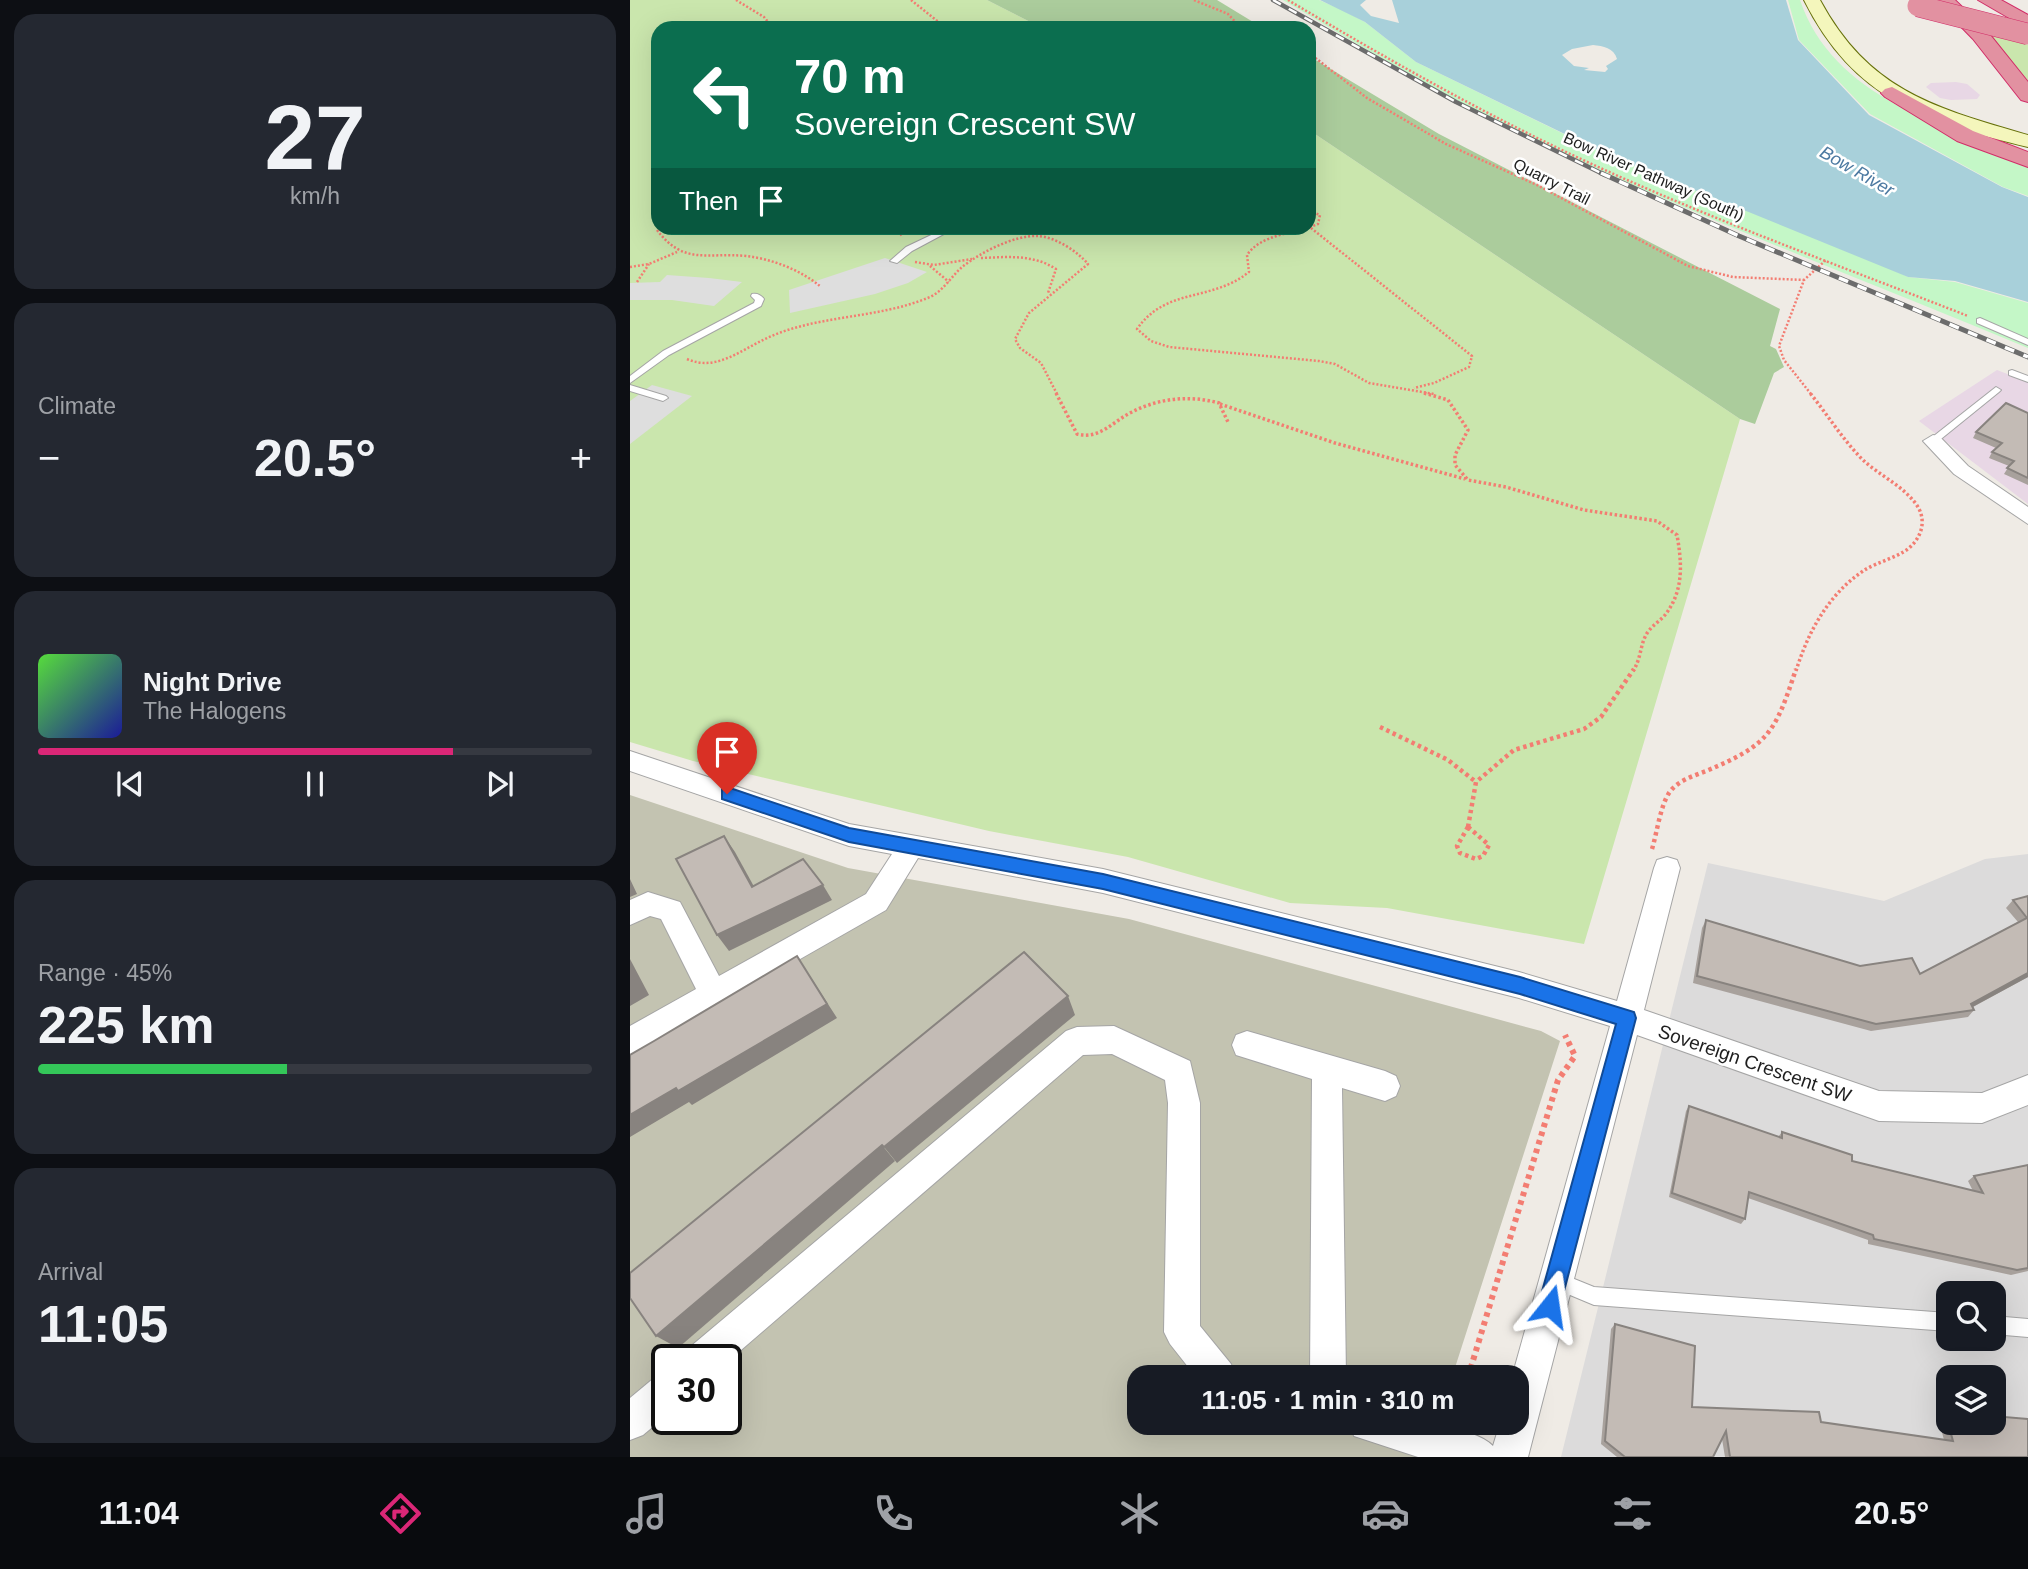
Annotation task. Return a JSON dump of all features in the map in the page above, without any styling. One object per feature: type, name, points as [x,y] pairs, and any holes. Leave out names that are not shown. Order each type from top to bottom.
[{"type":"highway","points":[[1944,0],[1980,35],[2028,96]]},
{"type":"highway","points":[[1959,0],[2028,35]]},
{"type":"highway","points":[[1987,0],[2028,23]]},
{"type":"highway","points":[[2022,0],[2028,2]]},
{"type":"highway","points":[[1916,3],[1975,23],[2028,35]]},
{"type":"highway","points":[[1892,93],[1965,136],[2028,160]]},
{"type":"main road","points":[[1812,0],[1835,45],[1861,72],[1892,93],[1943,114],[2028,141]]},
{"type":"street","points":[[1933,442],[1961,470],[2028,517]]},
{"type":"street","name":"Sovereign Crescent SW","points":[[630,761],[849,835],[1103,881],[1520,985],[1627,1018],[1879,1106],[1982,1108],[2028,1090]]},
{"type":"street","points":[[630,1042],[876,902],[912,846]]},
{"type":"street","points":[[1509,1457],[1667,868]]},
{"type":"street","points":[[630,913],[648,904],[670,910],[713,994]]},
{"type":"street","points":[[722,1344],[1077,1041],[1114,1040],[1179,1071],[1184,1103],[1182,1332],[1208,1365]]},
{"type":"street","points":[[1247,1045],[1385,1086]]},
{"type":"street","points":[[1327,1068],[1328,1365]]},
{"type":"street","points":[[630,1422],[651,1404]]},
{"type":"street","points":[[1407,1435],[1479,1457]]},
{"type":"lane","points":[[896,260],[909,248],[936,235]]},
{"type":"lane","points":[[630,380],[666,353],[758,304],[760,299],[755,296]]},
{"type":"lane","points":[[1980,321],[2028,342]]},
{"type":"lane","points":[[2012,373],[2028,379]]},
{"type":"lane","points":[[630,388],[663,398]]},
{"type":"lane","points":[[1933,442],[1996,390]]},
{"type":"lane","points":[[1556,1281],[1594,1296],[1936,1321]]},
{"type":"lane","points":[[2006,1326],[2028,1328]]},
{"type":"path","points":[[736,0],[764,17],[765,21]]},
{"type":"path","points":[[911,0],[937,21]]},
{"type":"path","points":[[1195,0],[1239,21]]},
{"type":"path","name":"Bow River Pathway (South)","points":[[1287,0],[1427,82],[1581,159],[1769,240],[1827,260],[1980,321]]},
{"type":"path","name":"Quarry Trail","points":[[1316,58],[1367,98],[1446,144],[1537,186],[1688,266],[1733,277],[1804,280]]},
{"type":"path","points":[[1316,232],[1463,346],[1472,356],[1473,362],[1469,367],[1434,383],[1410,389]]},
{"type":"path","points":[[662,235],[677,252],[699,258],[750,257],[801,274],[821,287]]},
{"type":"path","points":[[1295,235],[1252,247],[1247,255],[1249,272],[1242,279],[1154,307],[1137,328],[1148,339],[1181,349],[1335,364],[1369,383],[1410,389],[1448,400],[1464,419],[1468,430],[1455,455],[1455,465],[1468,480]]},
{"type":"path","points":[[666,353],[686,358],[698,367],[710,367],[773,335],[829,318],[915,302],[933,296],[973,259],[1040,236],[1078,251],[1088,264],[1047,296],[1020,324],[1015,339],[1020,348],[1041,363],[1077,434],[1082,437],[1103,433],[1130,412],[1166,400],[1196,398],[1219,403],[1335,443],[1468,480],[1506,487],[1584,510],[1657,522],[1677,535],[1682,564],[1680,584],[1667,613],[1646,634],[1639,662],[1601,718],[1584,730],[1533,742],[1514,750],[1476,782],[1468,827],[1457,846],[1460,853],[1476,859],[1483,856],[1489,845],[1468,827]]},
{"type":"path","points":[[630,267],[649,264],[677,252]]},
{"type":"path","points":[[896,260],[926,264],[1016,257],[1048,263],[1056,270],[1047,296]]},
{"type":"path","points":[[1667,868],[1651,852],[1669,793],[1684,780],[1744,755],[1769,735],[1781,715],[1806,639],[1822,612],[1840,591],[1863,571],[1913,545],[1922,530],[1922,514],[1915,502],[1862,459],[1784,360],[1779,346],[1804,280],[1827,260]]},
{"type":"path","points":[[637,282],[649,264]]},
{"type":"path","points":[[926,264],[949,282]]},
{"type":"path","points":[[1219,403],[1228,422]]},
{"type":"path","points":[[1380,727],[1448,760],[1476,782]]},
{"type":"path","points":[[1472,1365],[1559,1080],[1575,1055],[1565,1035]]},
{"type":"shaded area","points":[[1931,83],[1967,84],[1980,95],[1977,99],[1951,100],[1940,98],[1926,87]]},
{"type":"shaded area","points":[[885,258],[927,272],[908,283],[875,294],[790,313],[789,290]]},
{"type":"shaded area","points":[[667,275],[742,282],[714,306],[672,300],[630,300],[630,283],[660,282]]},
{"type":"shaded area","points":[[1997,370],[2028,382],[2028,504],[1919,421]]},
{"type":"shaded area","points":[[652,385],[692,396],[630,444],[630,401]]},
{"type":"shaded area","points":[[630,795],[848,868],[1129,919],[1541,1031],[1560,1041],[1456,1365],[1127,1365],[1127,1435],[1434,1435],[1428,1457],[630,1457]]},
{"type":"shaded area","points":[[2028,854],[2028,1457],[1561,1457],[1708,863],[1884,901],[1985,859]]},
{"type":"green space","points":[[630,0],[987,0],[1028,21],[651,21],[651,235],[1316,235],[1316,135],[1740,419],[1584,944],[1387,908],[1290,903],[1128,857],[989,831],[693,761],[630,742]]},
{"type":"green space","points":[[987,0],[1217,0],[1252,21],[1028,21]]},
{"type":"green space","points":[[1283,0],[1319,0],[1340,9],[1365,22],[1416,62],[1605,154],[1887,266],[1908,277],[1955,282],[2028,303],[2028,348],[1711,219],[1586,164],[1462,103]]},
{"type":"green space","points":[[1788,0],[1800,0],[1816,34],[1837,61],[1864,84],[1894,104],[1927,120],[2028,162],[2028,196],[2003,187],[1870,114],[1799,40]]},
{"type":"green space","points":[[1975,25],[2001,30],[2028,45],[2028,89]]},
{"type":"green space","points":[[1316,60],[1439,134],[1780,309],[1770,346],[1776,349],[1784,367],[1774,373],[1755,424],[1740,419],[1316,135]]},
{"type":"water","name":"Bow River","points":[[1320,0],[1366,0],[1360,5],[1371,16],[1399,23],[1392,0],[1786,0],[1798,40],[1869,115],[2002,187],[2028,197],[2028,302],[1955,281],[1908,277],[1606,154],[1416,62],[1365,22]],"holes":[[[1593,45],[1611,50],[1616,55],[1617,59],[1606,66],[1608,69],[1605,72],[1584,70],[1589,68],[1574,66],[1562,55],[1572,49]]]},
{"type":"building","points":[[2006,403],[2028,413],[2028,478],[2007,468],[2014,461],[1992,452],[2002,443],[1976,432]]},
{"type":"building","points":[[724,836],[752,887],[803,859],[823,885],[717,935],[676,859]]},
{"type":"building","points":[[2028,896],[2028,973],[1971,1004],[1974,1010],[1876,1024],[1697,976],[1706,920],[1860,966],[1912,958],[1920,974],[2027,918],[2013,900]]},
{"type":"building","points":[[1024,952],[1068,996],[884,1147],[882,1145],[656,1336],[630,1298],[630,1273]]},
{"type":"building","points":[[797,956],[827,1004],[678,1091],[676,1088],[630,1115],[630,1055]]},
{"type":"building","points":[[1689,1106],[1782,1138],[1782,1132],[1852,1155],[1852,1161],[1983,1193],[1974,1176],[2028,1165],[2028,1268],[2017,1270],[1874,1239],[1873,1235],[1749,1192],[1745,1219],[1672,1193]]},
{"type":"building","points":[[1615,1324],[1695,1346],[1692,1407],[1819,1412],[1821,1422],[1953,1441],[1951,1435],[2006,1435],[2006,1417],[2028,1419],[2028,1457],[1730,1457],[1726,1431],[1713,1457],[1625,1457],[1605,1441]]},
{"type":"railway","points":[[1273,0],[1311,21]]},
{"type":"railway","points":[[1316,24],[1456,102],[1605,175]]},
{"type":"railway","points":[[1601,173],[1739,236],[2028,357]]},
{"type":"route","points":[[727,794],[849,835],[1103,881],[1520,985],[1627,1018],[1550,1306]]}]
